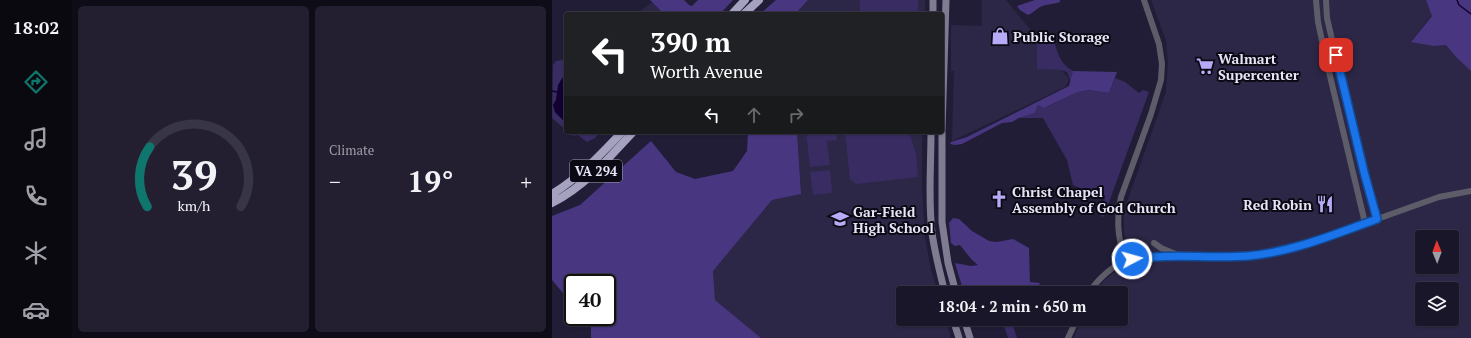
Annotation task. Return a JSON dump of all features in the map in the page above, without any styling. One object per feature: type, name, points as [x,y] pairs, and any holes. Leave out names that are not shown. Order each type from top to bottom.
[{"type":"highway","points":[[734,12],[745,0]]},
{"type":"highway","points":[[746,12],[759,0]]},
{"type":"highway","name":"VA 294","points":[[552,194],[587,168],[620,134]]},
{"type":"highway","name":"VA 294","points":[[552,203],[591,176],[631,134]]},
{"type":"main road","points":[[933,0],[933,12]]},
{"type":"main road","points":[[944,66],[946,0]]},
{"type":"main road","points":[[931,134],[930,200],[932,227],[935,252],[943,286]]},
{"type":"main road","points":[[942,134],[941,200],[943,237],[954,286]]},
{"type":"main road","points":[[930,200],[941,200]]},
{"type":"main road","points":[[955,326],[959,338]]},
{"type":"main road","points":[[966,326],[970,338]]},
{"type":"street","points":[[1125,261],[1118,231],[1119,208],[1158,94],[1161,75],[1161,55],[1158,35],[1144,0]]},
{"type":"street","points":[[1316,0],[1318,22],[1325,55],[1365,223]]},
{"type":"street","points":[[1326,0],[1327,18],[1377,219]]},
{"type":"street","points":[[1094,286],[1103,276],[1125,261],[1150,257],[1247,256],[1278,252],[1299,247],[1439,197],[1471,191]]},
{"type":"street","points":[[1154,243],[1161,248],[1181,257]]},
{"type":"street","points":[[1068,338],[1074,326]]},
{"type":"shaded area","points":[[650,0],[684,0],[692,6],[698,0],[733,0],[722,12],[662,12]]},
{"type":"shaded area","points":[[776,0],[808,0],[797,12],[762,12]]},
{"type":"shaded area","points":[[808,0],[925,0],[925,12],[797,12]]},
{"type":"shaded area","points":[[860,0],[918,0],[918,12],[860,12]]},
{"type":"shaded area","points":[[982,0],[1006,0],[1062,69],[1068,77],[1068,82],[1065,87],[952,141],[954,71],[951,71],[951,25],[982,26]]},
{"type":"shaded area","points":[[1035,0],[1060,0],[1060,2],[1042,6],[1028,15],[1017,6]]},
{"type":"shaded area","points":[[1151,0],[1426,0],[1432,15],[1411,41],[1434,46],[1446,45],[1471,71],[1471,338],[1073,338],[1079,326],[1128,326],[1128,286],[1100,286],[1112,274],[1131,265],[1124,232],[1126,205],[1166,92],[1168,63],[1166,40]]},
{"type":"shaded area","points":[[1426,0],[1471,0],[1471,71],[1446,45],[1434,46],[1411,42],[1432,16]]},
{"type":"shaded area","points":[[652,2],[662,12],[640,12]]},
{"type":"shaded area","points":[[1053,38],[1062,61],[1073,71],[1071,82],[1067,72],[1061,70],[1037,69],[1037,40],[1044,41]]},
{"type":"shaded area","points":[[564,60],[564,76],[560,81],[554,103],[555,112],[564,121],[564,128],[552,118],[553,65],[556,61]]},
{"type":"shaded area","points":[[1073,71],[1117,72],[1109,93],[1089,90],[1078,92],[1044,108],[1038,105],[1035,113],[1012,122],[1002,123],[962,144],[950,144],[951,142],[967,137],[1069,86]]},
{"type":"shaded area","points":[[564,76],[564,121],[555,112],[553,105],[556,100],[558,85]]},
{"type":"shaded area","points":[[1115,78],[1125,82],[1139,93],[1143,90],[1149,92],[1104,216],[1101,217],[1105,199],[1073,185],[1067,160],[1043,118],[1019,118],[1035,113],[1038,105],[1047,107],[1078,92],[1089,90],[1109,93]]},
{"type":"shaded area","points":[[570,134],[598,134],[595,138],[587,142],[578,135],[573,136]]},
{"type":"shaded area","points":[[748,134],[797,134],[801,194],[772,200],[713,271],[715,300],[761,338],[591,338],[591,326],[616,326],[616,274],[564,274],[564,294],[552,280],[552,216],[580,205],[651,141],[676,172],[695,179],[733,171],[747,151]]},
{"type":"shaded area","name":"Gar-Field High School","points":[[797,134],[922,134],[922,190],[925,238],[931,270],[936,286],[896,286],[896,326],[948,326],[951,338],[761,338],[715,300],[713,271],[772,200],[801,194]]},
{"type":"shaded area","points":[[806,134],[836,134],[837,140],[827,141],[830,165],[810,167]]},
{"type":"shaded area","points":[[845,134],[910,134],[916,154],[918,177],[856,184],[850,179]]},
{"type":"shaded area","points":[[830,170],[832,193],[813,195],[810,172]]},
{"type":"shaded area","points":[[953,218],[959,219],[972,231],[989,241],[997,242],[1013,239],[1029,248],[1030,282],[1040,283],[1039,286],[962,286],[955,263],[971,266],[978,265],[960,245],[955,246],[951,243],[949,223]]},
{"type":"shaded area","points":[[1004,326],[1013,326],[1017,338],[1008,338]]},
{"type":"waterway","points":[[1457,0],[1459,5],[1471,14]]},
{"type":"waterway","points":[[552,91],[557,92]]},
{"type":"place","name":"Public Storage","points":[[1000,36]]},
{"type":"place","name":"Walmart Supercenter","points":[[1205,66]]},
{"type":"place","name":"Christ Chapel Assembly of God Church","points":[[999,199]]},
{"type":"place","name":"Red Robin","points":[[1325,204]]},
{"type":"place","name":"Gar-Field High School","points":[[840,219]]},
{"type":"route","points":[[1132,259],[1150,257],[1247,256],[1278,252],[1299,247],[1377,219],[1348,109],[1336,55]]}]
